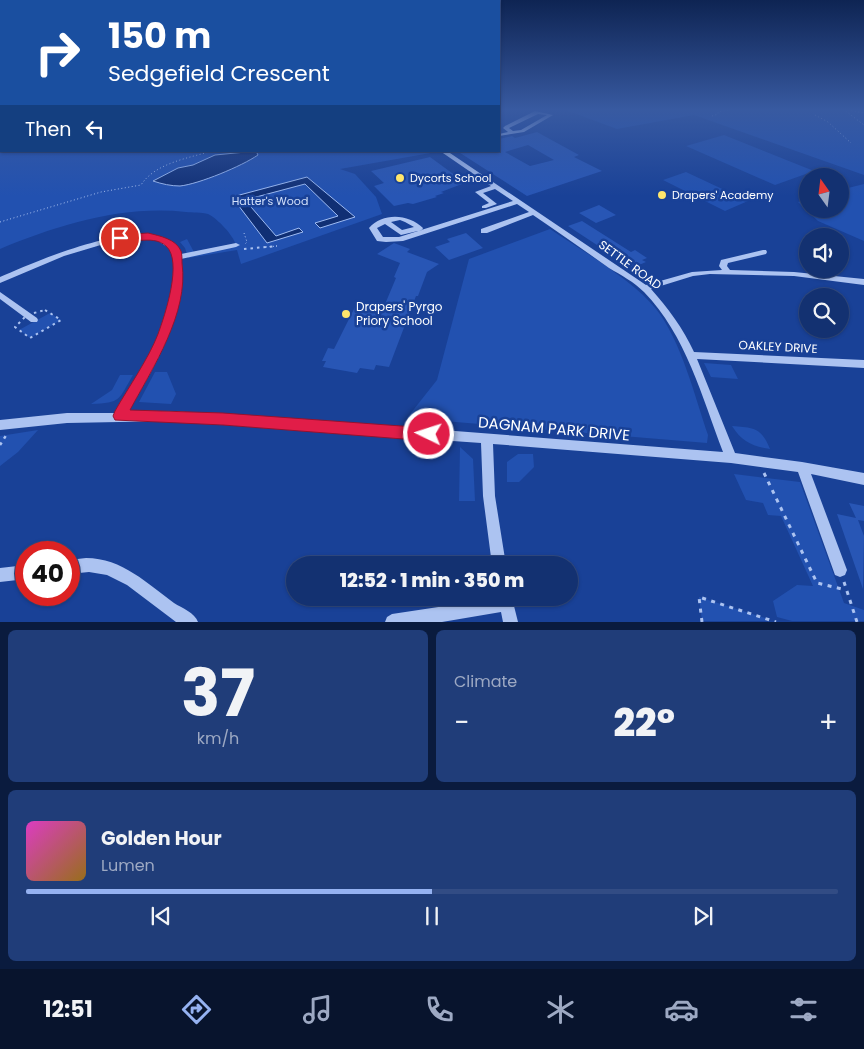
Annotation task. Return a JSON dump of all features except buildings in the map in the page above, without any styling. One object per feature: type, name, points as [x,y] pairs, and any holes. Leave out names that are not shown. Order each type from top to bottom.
[{"type":"street","name":"SETTLE ROAD","points":[[444,152],[645,288],[658,301],[671,318],[690,355],[731,458]]},
{"type":"street","points":[[479,209],[494,204],[478,192],[494,187]]},
{"type":"street","points":[[386,221],[401,233],[419,228],[409,220],[400,217],[386,221],[372,228],[380,238],[392,240],[517,202]]},
{"type":"street","points":[[484,231],[534,213]]},
{"type":"street","points":[[0,280],[63,254],[120,238],[148,236],[159,239],[173,247],[178,256],[179,274],[176,293],[164,335],[120,416]]},
{"type":"street","points":[[178,256],[236,247]]},
{"type":"street","points":[[728,273],[723,266],[724,262],[763,252]]},
{"type":"street","points":[[645,288],[692,274],[728,273],[794,274],[864,282]]},
{"type":"street","points":[[0,295],[34,320]]},
{"type":"street","name":"OAKLEY DRIVE","points":[[690,355],[864,364]]},
{"type":"street","name":"DAGNAM PARK DRIVE","points":[[0,425],[66,418],[120,416],[223,419],[731,458],[802,467],[864,479]]},
{"type":"street","points":[[487,439],[490,496],[498,556]]},
{"type":"street","points":[[802,467],[840,570]]},
{"type":"street","points":[[80,566],[91,565],[119,573],[142,586],[177,615],[191,622]]},
{"type":"street","points":[[0,575],[15,573]]},
{"type":"street","points":[[392,622],[478,606]]},
{"type":"street","points":[[506,606],[511,622]]},
{"type":"path","points":[[846,138],[851,143]]},
{"type":"path","points":[[0,222],[101,192],[141,186],[143,180],[152,172],[209,152]]},
{"type":"path","points":[[236,247],[277,246]]},
{"type":"path","points":[[759,461],[816,583],[846,590]]},
{"type":"path","points":[[840,570],[858,622]]},
{"type":"path","points":[[702,622],[699,597],[776,622]]},
{"type":"green space","points":[[714,138],[732,138],[806,168],[799,168],[799,176],[775,185],[686,146]]},
{"type":"green space","points":[[759,138],[864,138],[864,175],[849,170],[849,168],[844,168]]},
{"type":"green space","name":"Hatter's Wood","points":[[0,152],[436,152],[340,169],[355,174],[376,197],[382,214],[241,264],[237,250],[188,258],[185,248],[180,242],[187,239],[195,254],[236,245],[220,223],[208,214],[200,213],[138,211],[114,214],[67,225],[0,249]]},
{"type":"green space","points":[[686,172],[748,201],[725,211],[663,180]]},
{"type":"green space","points":[[864,184],[864,241],[849,234],[849,228],[834,228],[815,218],[849,218],[849,188]]},
{"type":"green space","points":[[550,229],[621,276],[656,309],[673,336],[680,352],[708,435],[707,443],[407,418],[437,380],[469,259]]},
{"type":"green space","points":[[50,313],[61,320],[30,338],[19,330]]},
{"type":"green space","points":[[704,363],[731,365],[738,379],[711,377]]},
{"type":"green space","points":[[155,372],[167,372],[176,394],[171,404],[139,402]]},
{"type":"green space","points":[[120,375],[133,375],[118,398],[109,403],[91,404],[112,390]]},
{"type":"green space","points":[[732,426],[756,430],[763,436],[770,449],[744,440]]},
{"type":"green space","points":[[38,430],[18,452],[0,466],[0,436]]},
{"type":"green space","points":[[460,447],[473,459],[475,501],[459,501]]},
{"type":"green space","points":[[518,454],[533,454],[534,467],[519,482],[507,482],[507,462]]},
{"type":"green space","points":[[734,474],[800,482],[844,603],[864,610],[864,621],[792,621],[777,617],[773,601],[797,585],[813,586],[781,516],[768,515],[763,503],[746,500]]},
{"type":"green space","points":[[699,597],[765,618],[766,621],[702,621]]},
{"type":"shaded area","points":[[256,152],[258,155],[220,174],[188,185],[167,185],[153,181],[178,168],[193,165],[215,155]]},
{"type":"shaded area","points":[[307,177],[355,217],[320,228],[315,223],[338,216],[305,184],[245,200],[276,236],[299,228],[303,232],[267,243],[232,197]]},
{"type":"place","name":"Dycorts School","points":[[400,178]]},
{"type":"place","name":"Drapers' Academy","points":[[662,195]]},
{"type":"place","name":"Drapers' Pyrgo Priory School","points":[[346,314]]},
{"type":"route","points":[[120,238],[148,236],[168,242],[178,256],[179,274],[176,293],[164,335],[142,379],[120,416],[223,419],[429,434]]}]
